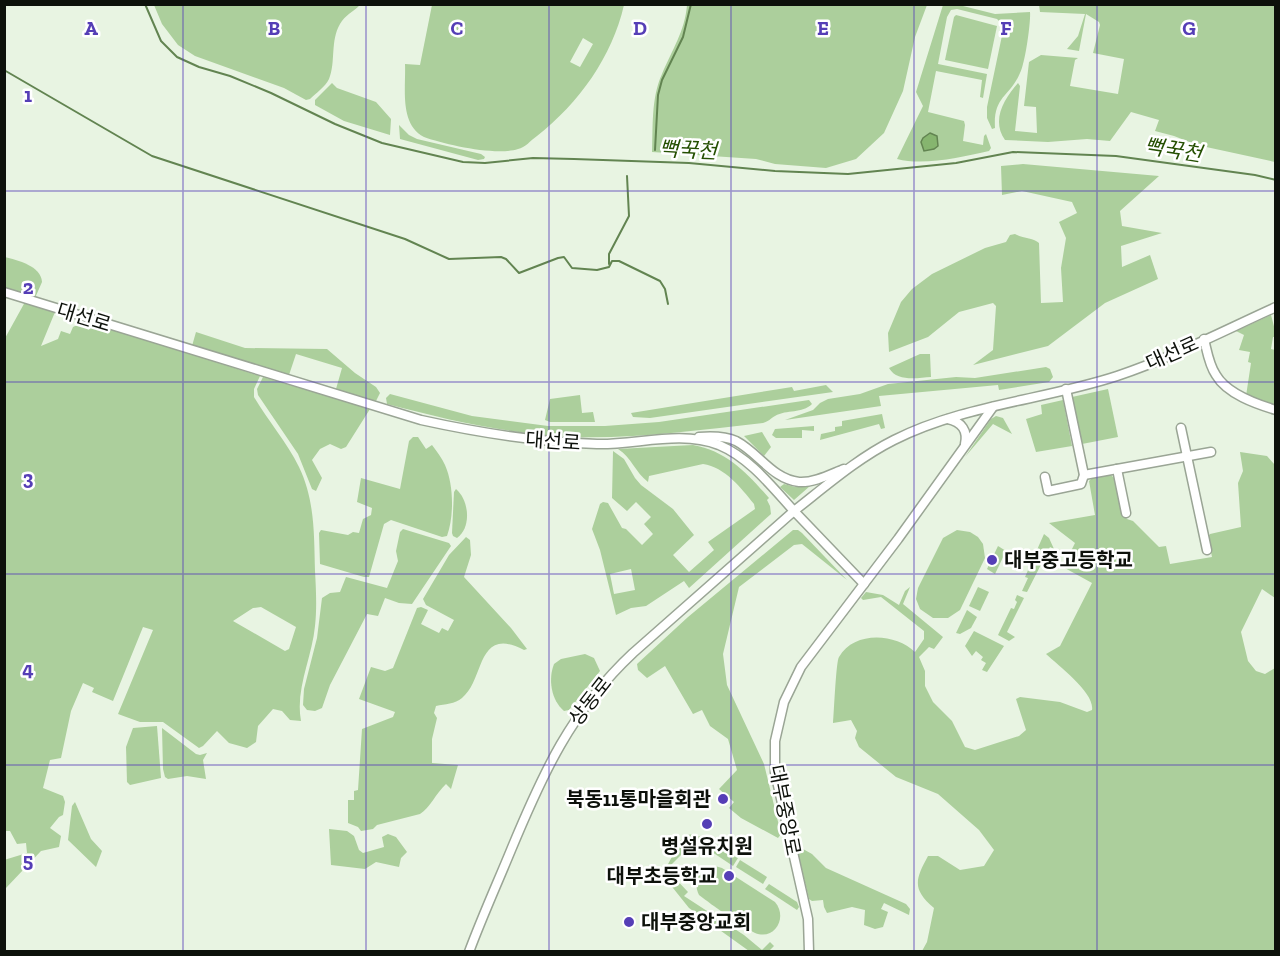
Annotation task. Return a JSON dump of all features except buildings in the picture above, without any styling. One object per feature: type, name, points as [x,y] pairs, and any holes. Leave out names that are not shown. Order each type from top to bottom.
[{"type":"street","name":"대선로","points":[[4,292],[421,420],[477,432],[540,441],[600,444],[681,438],[708,442],[737,454],[794,511],[853,466],[895,439],[946,419],[1138,369],[1275,307]]},
{"type":"street","points":[[1204,339],[1213,370],[1221,382],[1251,401],[1275,410]]},
{"type":"street","points":[[1045,477],[1048,491],[1081,484],[1084,475],[1066,389]]},
{"type":"street","name":"대부중앙로","points":[[809,951],[808,919],[776,785],[775,741],[784,702],[801,667],[993,407]]},
{"type":"street","points":[[946,419],[964,428],[965,445]]},
{"type":"street","points":[[1181,428],[1207,550]]},
{"type":"street","points":[[681,438],[711,436],[736,441],[778,475],[800,482],[853,466]]},
{"type":"street","points":[[1084,475],[1211,452]]},
{"type":"street","points":[[1117,469],[1126,513]]},
{"type":"street","points":[[794,511],[864,584]]},
{"type":"street","name":"상동로","points":[[469,951],[547,769],[562,739],[586,702],[610,674],[794,511]]},
{"type":"shaded area","points":[[432,4],[624,5],[611,43],[592,78],[567,109],[521,148],[509,151],[471,149],[433,140],[416,131],[407,115],[405,64],[420,65]],"holes":[[[583,38],[593,44],[580,67],[570,62]]]},
{"type":"shaded area","points":[[687,4],[927,5],[915,37],[903,91],[884,133],[856,159],[826,168],[775,164],[756,159],[652,152],[653,113],[658,83],[681,32]]},
{"type":"shaded area","points":[[154,5],[360,5],[344,18],[337,31],[329,79],[320,90],[306,100],[284,88],[195,56],[178,45],[162,24]]},
{"type":"shaded area","points":[[943,5],[959,5],[995,14],[1030,12],[1022,68],[1016,81],[999,103],[995,128],[992,129],[987,118],[987,107],[1004,26],[997,19],[957,9],[951,10],[947,17],[938,64],[987,74],[983,98],[980,97],[982,80],[936,71],[928,112],[964,121],[963,141],[983,145],[986,134],[991,148],[989,151],[943,160],[919,162],[897,159],[923,106],[916,92]]},
{"type":"shaded area","points":[[1039,5],[1275,5],[1275,162],[1197,145],[1155,131],[1159,120],[1131,112],[1110,141],[1005,140],[999,125],[999,117],[1004,103],[1018,83],[1020,86],[1015,131],[1037,133],[1036,107],[1024,106],[1029,62],[1041,55],[1078,58],[1075,60],[1070,86],[1118,94],[1124,59],[1093,53],[1099,22],[1086,14],[1079,51],[1067,49],[1078,36],[1085,14],[1040,12]]},
{"type":"shaded area","points":[[956,15],[997,26],[988,69],[945,60]]},
{"type":"shaded area","points":[[332,83],[337,88],[376,102],[391,119],[390,135],[344,121],[315,105],[315,100]]},
{"type":"shaded area","points":[[399,125],[417,139],[481,154],[485,157],[478,160],[400,139]]},
{"type":"shaded area","points":[[930,133],[937,136],[938,146],[924,151],[921,142]]},
{"type":"shaded area","points":[[1023,164],[1159,176],[1120,211],[1122,226],[1162,233],[1121,246],[1122,267],[1150,255],[1158,279],[1105,303],[1048,346],[973,365],[993,350],[996,306],[993,303],[959,312],[928,337],[889,352],[888,333],[901,302],[912,289],[932,274],[985,248],[1006,242],[1010,235],[1015,234],[1039,243],[1041,303],[1063,302],[1061,268],[1066,238],[1059,222],[1077,213],[1072,202],[1022,191],[1002,195],[1001,166]]},
{"type":"shaded area","points":[[4,257],[28,265],[38,272],[42,282],[35,298],[5,289]]},
{"type":"shaded area","points":[[25,302],[55,312],[41,346],[58,339],[61,331],[70,334],[73,327],[86,321],[260,376],[254,389],[254,397],[294,458],[308,492],[314,531],[316,599],[313,638],[300,697],[301,721],[290,720],[282,711],[273,709],[258,726],[256,742],[247,748],[229,743],[217,731],[199,748],[163,722],[140,722],[118,714],[153,630],[143,627],[113,701],[92,692],[94,688],[83,683],[71,711],[61,758],[50,760],[43,788],[63,796],[65,802],[63,815],[50,828],[61,836],[59,847],[41,851],[6,888],[4,860],[27,853],[26,843],[17,844],[10,831],[4,831],[4,340]],"holes":[[[261,607],[296,627],[289,649],[285,651],[233,621],[253,608]]]},
{"type":"shaded area","points":[[1271,315],[1276,334],[1273,337],[1271,349],[1275,350],[1275,408],[1246,396],[1251,363],[1248,362],[1250,352],[1239,350],[1244,335],[1236,331]]},
{"type":"shaded area","points":[[196,332],[245,348],[327,349],[355,373],[376,387],[380,393],[376,401],[336,389],[342,368],[296,354],[289,375],[192,346]]},
{"type":"shaded area","points":[[920,354],[930,354],[931,377],[902,377],[889,368]]},
{"type":"shaded area","points":[[1046,367],[1050,369],[1053,377],[1049,382],[999,390],[998,385],[879,396],[881,406],[785,420],[813,410],[828,399],[860,394],[888,384],[956,377],[975,378]]},
{"type":"shaded area","points":[[263,377],[370,409],[346,447],[341,449],[330,444],[320,449],[312,460],[322,478],[316,491],[312,489],[298,454],[258,395],[257,389]]},
{"type":"shaded area","points":[[826,385],[833,392],[650,418],[633,417],[631,413],[792,387],[794,391]]},
{"type":"shaded area","points":[[1108,389],[1118,437],[1082,444],[1072,397]]},
{"type":"shaded area","points":[[390,394],[472,416],[548,426],[605,426],[659,422],[809,400],[812,404],[804,409],[780,414],[763,423],[643,435],[571,437],[501,429],[433,415],[387,404],[386,398]]},
{"type":"shaded area","points":[[580,395],[582,413],[593,412],[595,422],[545,420],[550,399]]},
{"type":"shaded area","points":[[1063,400],[1072,446],[1036,452],[1026,419],[1042,414],[1041,405]]},
{"type":"shaded area","points":[[882,414],[885,428],[881,429],[879,424],[820,440],[821,434],[835,431],[835,427],[842,426],[842,421]]},
{"type":"shaded area","points":[[996,416],[1003,418],[1012,434],[993,424],[965,457],[991,419]]},
{"type":"shaded area","points":[[814,426],[814,431],[802,430],[802,438],[776,438],[772,435],[775,429]]},
{"type":"shaded area","points":[[762,432],[771,447],[764,456],[744,436]]},
{"type":"shaded area","points":[[413,437],[418,437],[426,449],[432,445],[448,473],[452,501],[447,536],[442,537],[391,520],[384,524],[369,577],[320,564],[319,533],[321,530],[348,535],[353,532],[359,533],[363,519],[371,515],[372,508],[357,502],[361,478],[400,489],[409,441]]},
{"type":"shaded area","points":[[693,445],[716,452],[736,464],[769,498],[767,500],[771,514],[689,588],[684,581],[646,606],[631,608],[616,615],[600,550],[592,529],[600,504],[608,503],[622,528],[626,529],[642,545],[653,534],[644,524],[651,517],[636,502],[627,511],[612,498],[613,451],[624,459],[641,485],[673,509],[694,535],[673,555],[689,572],[714,550],[708,542],[755,509],[744,491],[718,469],[703,464],[649,476],[648,482],[618,449]],"holes":[[[631,569],[635,590],[614,594],[610,574]]]},
{"type":"shaded area","points":[[1240,452],[1267,456],[1275,465],[1275,598],[1262,589],[1241,632],[1248,661],[1256,671],[1265,674],[1275,668],[1275,951],[922,951],[927,942],[934,908],[922,895],[918,884],[920,872],[928,856],[938,856],[960,870],[984,866],[994,850],[979,830],[938,794],[896,777],[859,747],[855,738],[857,731],[851,720],[833,723],[838,661],[846,649],[864,639],[886,638],[897,641],[915,652],[924,639],[924,631],[881,597],[863,600],[861,598],[866,592],[883,595],[899,605],[905,591],[910,587],[903,604],[943,637],[934,649],[929,647],[919,657],[925,671],[925,686],[933,702],[952,721],[965,747],[975,750],[1019,736],[1026,730],[1016,699],[1020,697],[1060,702],[1087,712],[1092,710],[1088,696],[1075,680],[1046,654],[1060,646],[1092,583],[1063,567],[1075,543],[1049,523],[1095,515],[1089,481],[1092,478],[1111,475],[1115,479],[1121,511],[1159,547],[1166,546],[1170,564],[1212,557],[1208,537],[1210,534],[1241,527],[1238,483],[1243,471]]},
{"type":"shaded area","points":[[784,484],[795,487],[810,486],[794,500],[780,487]]},
{"type":"shaded area","points":[[456,489],[464,500],[467,514],[465,527],[457,538],[452,533]]},
{"type":"shaded area","points":[[403,529],[449,543],[451,546],[412,604],[399,603],[385,598],[378,616],[367,614],[330,685],[322,708],[315,711],[307,710],[303,705],[304,689],[317,638],[322,598],[330,593],[340,592],[346,577],[387,588],[398,561],[396,551],[400,532]]},
{"type":"shaded area","points":[[793,530],[802,533],[847,580],[802,544],[794,545],[739,587],[723,654],[727,685],[764,764],[781,834],[778,838],[741,818],[729,808],[734,802],[719,789],[737,770],[728,739],[710,726],[702,710],[693,714],[665,666],[647,678],[638,670],[637,664],[688,617]]},
{"type":"shaded area","points":[[957,530],[970,532],[978,537],[983,544],[985,558],[960,610],[948,618],[933,618],[920,609],[916,599],[918,588],[943,538]]},
{"type":"shaded area","points":[[1044,534],[1049,538],[1054,549],[1050,547],[1027,592],[1022,591],[1028,578],[1025,577]]},
{"type":"shaded area","points":[[466,537],[470,540],[471,555],[464,577],[527,649],[508,644],[497,644],[489,649],[469,690],[462,698],[453,703],[436,706],[434,713],[437,718],[432,739],[432,763],[458,765],[451,789],[446,784],[420,814],[361,831],[358,827],[348,823],[348,800],[354,800],[354,791],[358,790],[362,729],[393,717],[395,712],[359,699],[371,667],[385,671],[393,668],[417,608],[428,610],[421,624],[439,633],[442,628],[448,631],[454,620],[426,605],[423,599],[449,555]]},
{"type":"shaded area","points":[[998,546],[1006,551],[995,574],[987,569]]},
{"type":"shaded area","points":[[978,587],[989,592],[980,611],[969,606]]},
{"type":"shaded area","points":[[1017,595],[1024,598],[1007,632],[1015,637],[1009,641],[998,635],[1011,608],[1014,609]]},
{"type":"shaded area","points":[[967,610],[977,617],[971,628],[960,634],[956,633]]},
{"type":"shaded area","points":[[974,631],[1004,646],[987,672],[982,670],[986,663],[981,660],[983,657],[976,651],[972,656],[965,646]]},
{"type":"shaded area","points":[[585,654],[594,658],[600,671],[569,710],[564,711],[556,701],[552,689],[551,676],[554,664],[561,659]]},
{"type":"shaded area","points":[[157,726],[161,778],[130,785],[127,782],[126,747],[133,728]]},
{"type":"shaded area","points":[[162,728],[196,754],[207,753],[203,760],[206,779],[187,776],[168,779],[165,777]]},
{"type":"shaded area","points":[[75,802],[91,839],[102,851],[96,867],[68,840],[72,806]]},
{"type":"shaded area","points":[[329,829],[347,831],[354,836],[359,850],[363,853],[384,847],[382,837],[388,834],[396,837],[407,852],[401,858],[399,867],[376,862],[365,869],[331,865]]},
{"type":"shaded area","points":[[694,834],[703,838],[697,845],[691,845],[670,866],[669,876],[673,876],[688,892],[684,896],[744,935],[762,950],[770,942],[774,946],[769,951],[749,951],[689,908],[669,883],[665,874],[667,866],[681,840],[687,835]]},
{"type":"shaded area","points":[[708,839],[738,858],[733,866],[703,846]]},
{"type":"shaded area","points":[[803,849],[812,854],[826,868],[906,904],[910,909],[909,915],[884,903],[881,909],[888,912],[883,927],[875,929],[864,925],[865,910],[852,907],[827,913],[823,900],[809,899],[798,853]]},
{"type":"shaded area","points":[[740,860],[767,877],[763,884],[736,867]]},
{"type":"shaded area","points":[[715,866],[722,868],[775,902],[779,908],[780,921],[774,931],[762,935],[755,933],[699,895],[696,885],[698,876],[705,869]]},
{"type":"shaded area","points":[[769,884],[797,902],[799,907],[797,910],[765,889]]},
{"type":"waterway","name":"뻑꾹천","points":[[145,4],[161,41],[177,57],[271,93],[335,124],[382,143],[463,162],[485,163],[533,158],[574,159],[689,163],[775,171],[848,174],[956,163],[1013,152],[1116,156],[1255,175],[1276,180]]},
{"type":"waterway","points":[[655,150],[658,95],[662,80],[683,37],[691,4]]},
{"type":"waterway","points":[[4,70],[152,156],[405,239],[449,259],[501,257],[506,259],[519,273],[564,257],[572,268],[597,270],[609,267],[612,261],[619,261],[660,281],[665,289],[668,304]]},
{"type":"waterway","points":[[609,264],[609,254],[629,216],[627,176]]},
{"type":"place","name":"대부중고등학교","points":[[992,560]]},
{"type":"place","name":"북동11통마을회관","points":[[723,799]]},
{"type":"place","name":"병설유치원","points":[[707,824]]},
{"type":"place","name":"대부초등학교","points":[[729,876]]},
{"type":"place","name":"대부중앙교회","points":[[629,922]]}]
